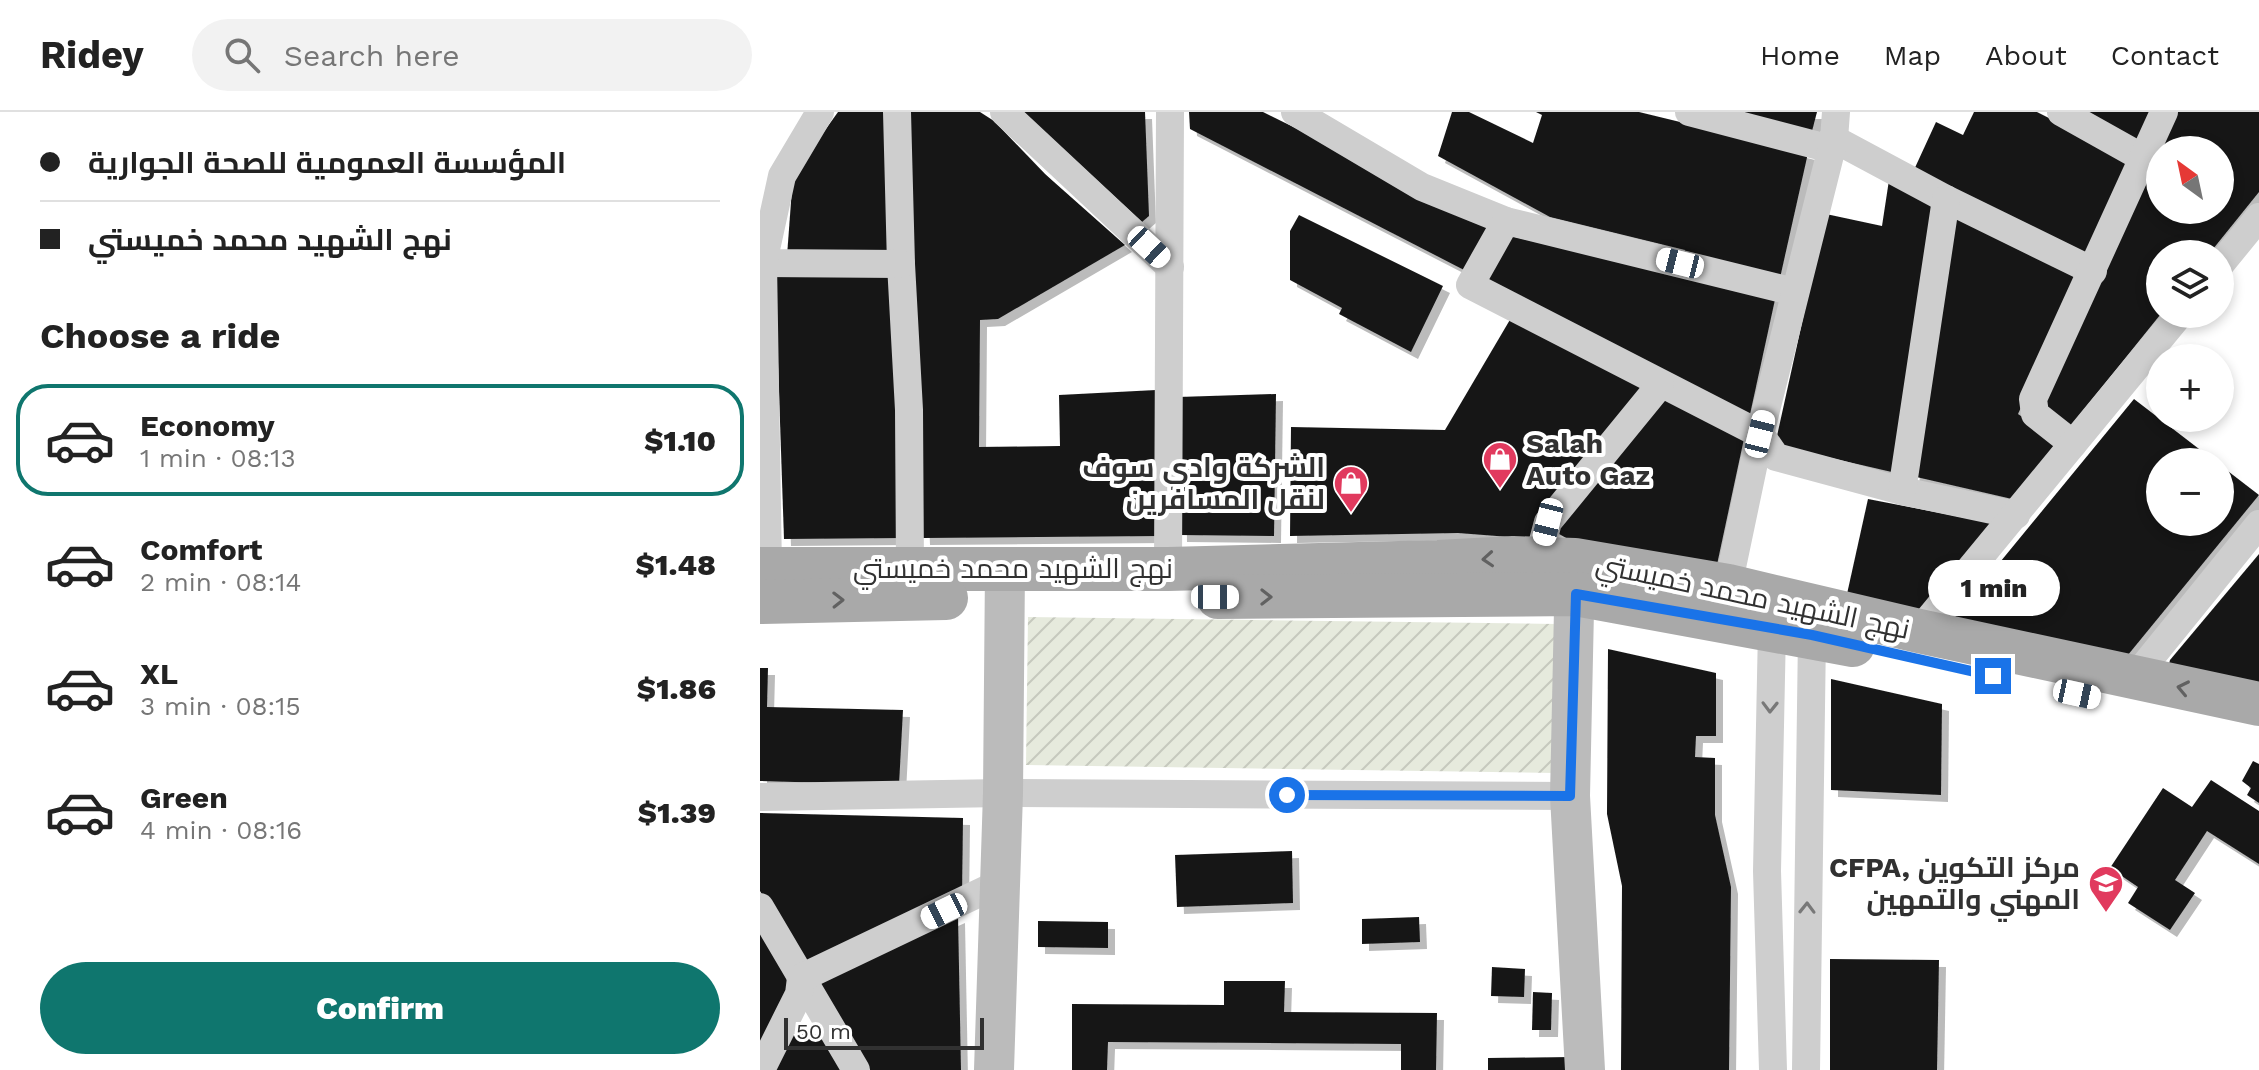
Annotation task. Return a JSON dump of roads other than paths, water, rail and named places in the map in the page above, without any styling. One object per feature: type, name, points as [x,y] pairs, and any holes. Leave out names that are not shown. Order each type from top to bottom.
[{"type":"main road","name":"نهج الشهيد محمد خميستي","points":[[763,580],[910,568],[1005,582],[1168,569],[1513,558],[1792,632],[2259,734]]},
{"type":"main road","name":"نهج الشهيد محمد خميستي","points":[[763,580],[1005,582],[1576,577],[1728,586],[1919,631],[2259,704]]},
{"type":"street","points":[[763,580],[762,261],[782,176],[820,112]]},
{"type":"street","points":[[897,112],[909,410],[910,568]]},
{"type":"street","points":[[1004,112],[1170,267]]},
{"type":"street","points":[[1168,569],[1170,112]]},
{"type":"street","points":[[1295,112],[1422,187],[1506,221],[1795,292]]},
{"type":"street","points":[[1689,112],[1834,133],[1946,199],[2093,271]]},
{"type":"street","points":[[2061,112],[2143,158]]},
{"type":"street","points":[[2073,444],[2035,414],[2033,399],[2164,112]]},
{"type":"street","points":[[1728,586],[1760,434],[1834,133]]},
{"type":"street","points":[[1902,491],[1946,199]]},
{"type":"street","points":[[2234,248],[2259,217]]},
{"type":"street","points":[[1506,221],[1470,285],[1760,434],[1776,457],[1902,491],[2016,515]]},
{"type":"street","points":[[762,261],[901,264]]},
{"type":"street","points":[[1919,631],[2168,328]]},
{"type":"street","points":[[1585,1070],[1570,796],[1576,577],[1543,541],[1548,522],[1660,385]]},
{"type":"street","points":[[2135,677],[2259,524]]},
{"type":"street","points":[[994,1070],[1003,793],[1005,582]]},
{"type":"street","points":[[1792,632],[1806,966],[1806,1070]]},
{"type":"street","points":[[1773,1070],[1767,871],[1792,632]]},
{"type":"street","points":[[760,797],[1003,793],[1570,796]]},
{"type":"street","points":[[801,978],[998,884]]},
{"type":"street","points":[[760,907],[856,1070]]},
{"type":"street","points":[[1770,969],[1806,966]]},
{"type":"street","points":[[761,1070],[799,994],[801,978]]},
{"type":"street","points":[[1772,1015],[1806,1015]]},
{"type":"place","name":"Salah Auto Gaz","points":[[1500,490]]},
{"type":"place","name":"الشركة وادي سوف لنقل المسافرين","points":[[1351,514]]},
{"type":"place","name":"CFPA, مركز التكوين المهني والتمهين","points":[[2106,914]]}]
